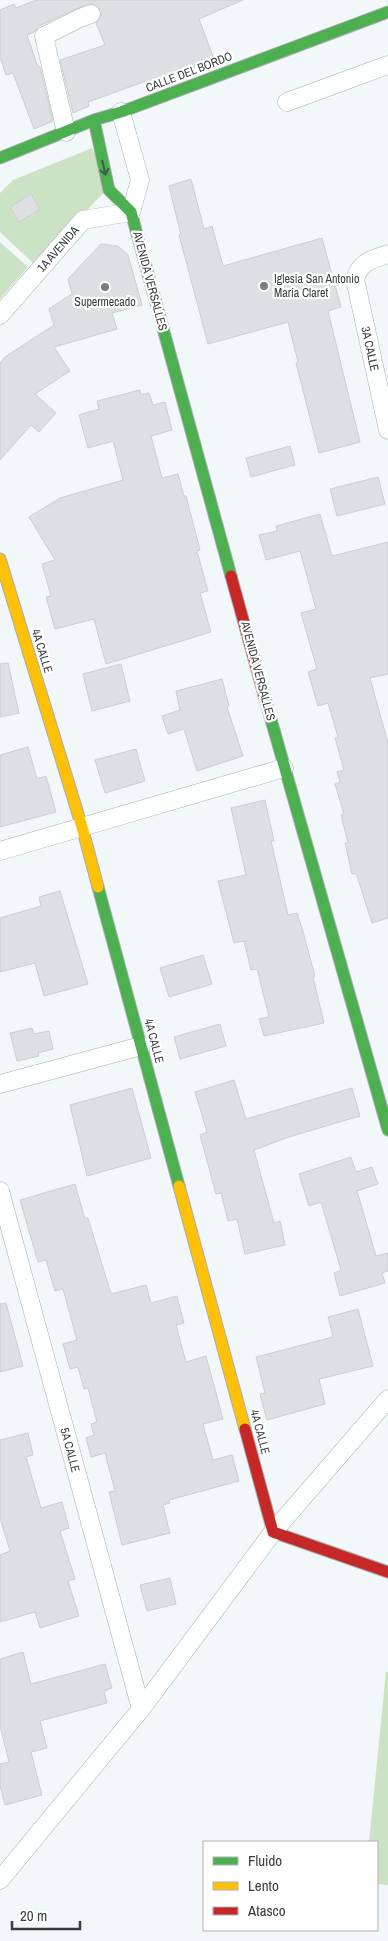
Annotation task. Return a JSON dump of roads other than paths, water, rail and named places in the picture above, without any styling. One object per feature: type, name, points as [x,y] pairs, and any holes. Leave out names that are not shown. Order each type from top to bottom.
[{"type":"street","name":"CALLE DEL BORDO","points":[[0,158],[94,120],[121,112],[388,12]]},
{"type":"street","points":[[66,132],[44,36],[91,14]]},
{"type":"street","points":[[287,102],[388,66]]},
{"type":"street","points":[[121,112],[140,180],[131,212]]},
{"type":"street","name":"AVENIDA VERSALLES","points":[[94,120],[109,190],[131,212],[284,768],[388,1130]]},
{"type":"street","name":"1A AVENIDA","points":[[0,315],[83,220],[131,212]]},
{"type":"street","name":"3A CALLE","points":[[388,254],[367,262],[359,268],[355,279],[388,430]]},
{"type":"street","name":"4A CALLE","points":[[0,559],[82,827],[273,1532]]},
{"type":"street","points":[[0,851],[284,768]]},
{"type":"street","points":[[0,1084],[141,1046]]},
{"type":"street","name":"5A CALLE","points":[[0,1191],[141,1709]]},
{"type":"street","points":[[1,1872],[141,1709],[273,1532],[388,1399]]},
{"type":"street","points":[[273,1532],[388,1572]]},
{"type":"place","name":"Iglesia San Antonio María Claret","points":[[264,286]]},
{"type":"place","name":"Supermecado","points":[[105,287]]}]
